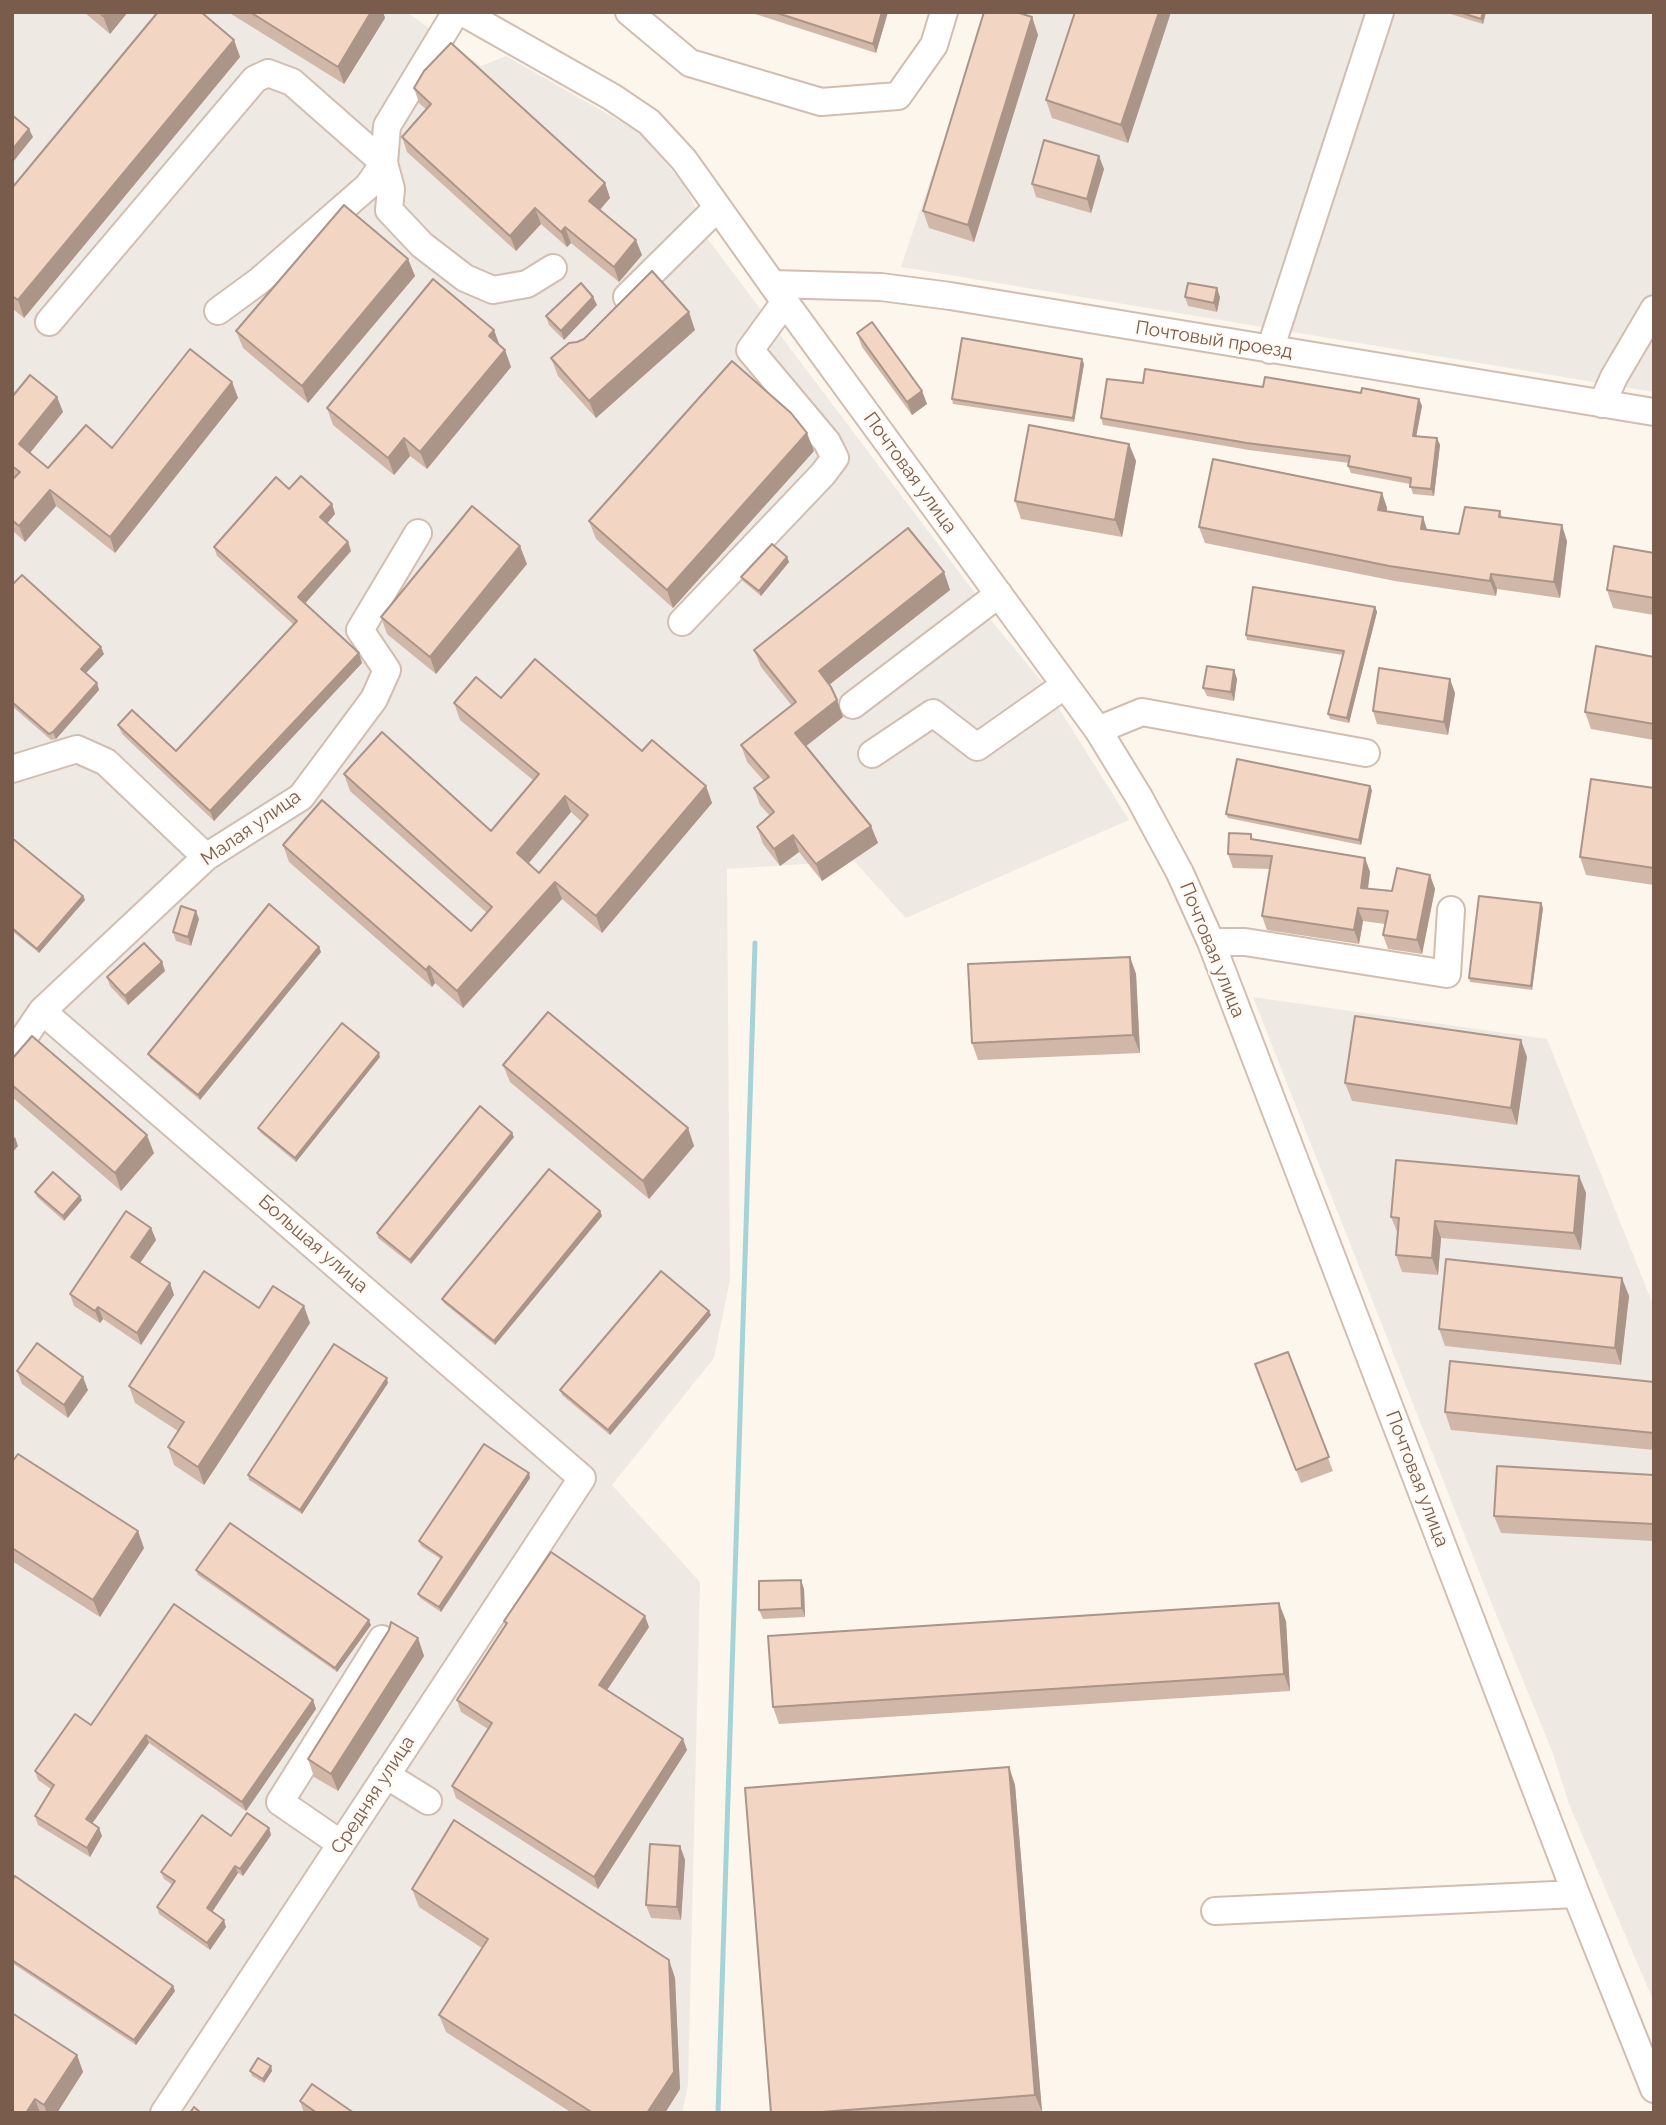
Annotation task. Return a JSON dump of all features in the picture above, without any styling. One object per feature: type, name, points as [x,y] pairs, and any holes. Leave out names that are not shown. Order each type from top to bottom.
[{"type":"street","points":[[456,12],[387,126],[384,163],[391,189],[389,210],[422,245],[465,278],[493,290],[527,284],[553,268]]},
{"type":"street","points":[[629,12],[690,63],[821,102],[898,96],[934,44],[944,12]]},
{"type":"street","points":[[1270,350],[1380,12]]},
{"type":"street","name":"Почтовая улица","points":[[481,16],[649,122],[684,160],[778,293],[1098,730],[1139,797],[1175,862],[1211,942],[1576,1894],[1651,2075]]},
{"type":"street","points":[[49,323],[255,79],[268,73],[292,82],[384,163]]},
{"type":"street","points":[[218,311],[259,281],[368,186],[384,163]]},
{"type":"street","points":[[608,316],[717,208]]},
{"type":"street","name":"Почтовый проезд","points":[[778,293],[881,287],[950,296],[1654,412]]},
{"type":"street","points":[[682,622],[835,458],[827,442],[753,357],[750,350],[778,293]]},
{"type":"street","points":[[1602,404],[1614,377],[1654,309]]},
{"type":"street","name":"Малая улица","points":[[12,1055],[42,1011],[206,857],[301,797],[374,699],[387,670],[360,630],[418,533]]},
{"type":"street","points":[[853,705],[999,594]]},
{"type":"street","points":[[872,754],[933,713],[976,747],[1065,685]]},
{"type":"street","points":[[1098,730],[1142,712],[1366,753]]},
{"type":"street","points":[[12,769],[77,748],[106,762],[206,857]]},
{"type":"street","points":[[1211,942],[1245,942],[1447,974],[1451,910]]},
{"type":"street","name":"Большая улица","points":[[42,1011],[582,1478]]},
{"type":"street","name":"Средняя улица","points":[[164,2113],[582,1478]]},
{"type":"street","points":[[341,1844],[280,1802],[382,1639]]},
{"type":"street","points":[[386,1775],[428,1801]]},
{"type":"street","points":[[1215,1911],[1576,1894]]},
{"type":"shaded area","points":[[12,12],[407,12],[481,66],[506,56],[639,132],[685,186],[697,210],[703,233],[978,597],[981,608],[1043,683],[1129,820],[906,918],[854,861],[727,869],[730,1280],[714,1358],[612,1485],[700,1582],[688,2085],[682,2113],[12,2113]]},
{"type":"shaded area","points":[[987,12],[1654,12],[1654,392],[901,267]]},
{"type":"shaded area","points":[[1253,997],[1547,1039],[1654,1307],[1654,2002],[1569,1804],[1552,1751]]},
{"type":"building","points":[[158,12],[201,12],[234,40],[18,300],[12,296],[12,188]]},
{"type":"building","points":[[250,12],[371,12],[338,67]]},
{"type":"building","points":[[774,12],[882,12],[873,44]]},
{"type":"building","points":[[984,12],[1016,12],[1032,17],[968,225],[923,211]]},
{"type":"building","points":[[1075,12],[1159,12],[1121,125],[1046,100]]},
{"type":"building","points":[[1459,12],[1483,12],[1481,19]]},
{"type":"building","points":[[451,43],[605,183],[589,201],[636,240],[614,267],[565,227],[561,232],[535,208],[510,236],[402,137],[431,104],[414,88],[424,71]]},
{"type":"building","points":[[12,115],[29,129],[12,150]]},
{"type":"building","points":[[1044,140],[1099,156],[1087,199],[1032,184]]},
{"type":"building","points":[[344,205],[408,259],[302,386],[236,331]]},
{"type":"building","points":[[652,271],[689,312],[589,401],[551,358],[569,343],[584,339]]},
{"type":"building","points":[[433,279],[494,330],[489,336],[505,350],[420,452],[404,438],[388,458],[327,408]]},
{"type":"building","points":[[581,283],[593,297],[561,331],[546,316]]},
{"type":"building","points":[[1188,283],[1217,288],[1214,303],[1185,297]]},
{"type":"building","points":[[872,322],[922,391],[907,402],[857,333]]},
{"type":"building","points":[[962,338],[1082,359],[1073,418],[952,399]]},
{"type":"building","points":[[190,349],[232,382],[110,537],[50,490],[19,526],[12,520],[12,480],[20,472],[12,466],[12,397],[30,375],[57,397],[19,444],[48,468],[86,425],[112,448]]},
{"type":"building","points":[[732,361],[791,413],[807,433],[667,590],[589,521]]},
{"type":"building","points":[[1145,369],[1263,387],[1265,377],[1361,393],[1362,388],[1419,399],[1413,436],[1437,438],[1431,489],[1410,487],[1411,478],[1348,466],[1350,456],[1247,443],[1101,418],[1107,379],[1143,383]]},
{"type":"building","points":[[1029,425],[1129,444],[1115,520],[1015,501]]},
{"type":"building","points":[[1213,459],[1382,493],[1378,510],[1423,517],[1421,529],[1459,534],[1465,507],[1500,511],[1499,517],[1562,525],[1554,582],[1491,574],[1490,581],[1389,566],[1199,527]]},
{"type":"building","points":[[301,476],[332,504],[320,517],[348,542],[298,597],[359,653],[210,811],[118,725],[132,710],[176,751],[297,621],[214,547],[276,477],[289,489]]},
{"type":"building","points":[[472,506],[520,546],[430,657],[381,617]]},
{"type":"building","points":[[908,528],[944,572],[819,671],[837,700],[795,733],[871,826],[816,864],[793,835],[774,849],[757,827],[774,812],[754,788],[769,777],[741,745],[796,702],[754,650]]},
{"type":"building","points":[[772,544],[787,557],[759,591],[741,577]]},
{"type":"building","points":[[1614,546],[1654,553],[1654,598],[1607,590]]},
{"type":"building","points":[[22,575],[101,647],[81,669],[97,683],[49,734],[12,702],[12,585]]},
{"type":"building","points":[[1253,587],[1375,607],[1347,718],[1328,714],[1344,651],[1246,635]]},
{"type":"building","points":[[1596,646],[1654,657],[1654,724],[1585,712]]},
{"type":"building","points":[[535,659],[642,751],[652,740],[706,786],[596,916],[555,882],[457,991],[429,966],[426,970],[283,845],[322,800],[471,931],[492,907],[344,774],[382,732],[491,831],[539,774],[454,703],[476,677],[501,698]],"holes":[[[565,796],[588,815],[539,873],[517,853]]]},
{"type":"building","points":[[1207,666],[1234,670],[1231,692],[1203,688]]},
{"type":"building","points":[[1379,668],[1450,679],[1444,722],[1373,711]]},
{"type":"building","points":[[1237,759],[1370,786],[1359,840],[1226,814]]},
{"type":"building","points":[[1591,779],[1654,788],[1654,868],[1580,857]]},
{"type":"building","points":[[1229,833],[1251,834],[1251,839],[1365,858],[1361,888],[1392,891],[1397,868],[1430,875],[1417,940],[1383,935],[1388,911],[1358,908],[1354,930],[1262,916],[1272,856],[1228,854]]},
{"type":"building","points":[[12,838],[83,896],[37,949],[12,928]]},
{"type":"building","points":[[1479,896],[1541,903],[1531,986],[1469,978]]},
{"type":"building","points":[[269,904],[319,947],[198,1095],[148,1054]]},
{"type":"building","points":[[181,906],[196,911],[188,937],[173,932]]},
{"type":"building","points":[[144,943],[162,962],[125,996],[107,977]]},
{"type":"building","points":[[1130,957],[1133,1035],[972,1043],[968,964]]},
{"type":"building","points":[[548,1012],[688,1128],[643,1181],[503,1065]]},
{"type":"building","points":[[1355,1016],[1521,1040],[1511,1108],[1345,1083]]},
{"type":"building","points":[[342,1023],[379,1053],[295,1158],[258,1128]]},
{"type":"building","points":[[32,1036],[147,1135],[115,1173],[12,1085],[12,1059]]},
{"type":"building","points":[[480,1106],[512,1133],[410,1260],[377,1233]]},
{"type":"building","points":[[1396,1160],[1579,1176],[1574,1233],[1435,1221],[1432,1258],[1396,1255],[1399,1218],[1391,1217]]},
{"type":"building","points":[[549,1169],[600,1211],[494,1341],[442,1299]]},
{"type":"building","points":[[53,1172],[80,1196],[63,1216],[35,1192]]},
{"type":"building","points":[[126,1211],[151,1228],[131,1257],[170,1283],[137,1333],[98,1307],[95,1311],[70,1294]]},
{"type":"building","points":[[1446,1259],[1622,1278],[1615,1348],[1439,1329]]},
{"type":"building","points":[[204,1271],[259,1308],[273,1286],[304,1306],[198,1467],[168,1447],[184,1422],[129,1386]]},
{"type":"building","points":[[661,1271],[709,1311],[608,1430],[560,1390]]},
{"type":"building","points":[[37,1343],[83,1377],[64,1405],[17,1371]]},
{"type":"building","points":[[334,1344],[387,1378],[300,1510],[248,1475]]},
{"type":"building","points":[[1288,1352],[1329,1457],[1296,1470],[1255,1364]]},
{"type":"building","points":[[1450,1361],[1654,1382],[1654,1433],[1445,1412]]},
{"type":"building","points":[[484,1444],[529,1473],[439,1607],[418,1594],[442,1557],[419,1541]]},
{"type":"building","points":[[18,1454],[138,1531],[93,1600],[12,1548],[12,1462]]},
{"type":"building","points":[[1497,1466],[1654,1475],[1654,1524],[1494,1516]]},
{"type":"building","points":[[230,1523],[369,1620],[335,1668],[196,1570]]},
{"type":"building","points":[[551,1552],[645,1616],[599,1685],[683,1739],[594,1877],[452,1786],[492,1723],[457,1700],[507,1623],[504,1621]]},
{"type":"building","points":[[801,1580],[802,1608],[759,1610],[759,1581]]},
{"type":"building","points":[[1279,1603],[1284,1674],[773,1707],[768,1636]]},
{"type":"building","points":[[174,1604],[313,1700],[242,1802],[146,1735],[86,1819],[99,1828],[87,1848],[35,1816],[54,1785],[35,1771],[75,1714],[91,1725]]},
{"type":"building","points":[[391,1622],[418,1638],[331,1774],[308,1759],[389,1630]]},
{"type":"building","points":[[1009,1767],[1035,2095],[810,2113],[771,2113],[745,1788]]},
{"type":"building","points":[[247,1813],[269,1828],[240,1869],[235,1866],[207,1908],[224,1920],[207,1943],[157,1907],[175,1881],[161,1872],[202,1815],[231,1836]]},
{"type":"building","points":[[454,1820],[669,1960],[674,2072],[647,2113],[593,2113],[439,2015],[488,1939],[412,1889]]},
{"type":"building","points":[[650,1844],[680,1846],[677,1907],[646,1905]]},
{"type":"building","points":[[15,1876],[173,1986],[134,2040],[12,1960],[12,1881]]},
{"type":"building","points":[[12,2013],[77,2055],[44,2105],[35,2099],[26,2113],[12,2113]]},
{"type":"building","points":[[258,2058],[271,2066],[263,2079],[250,2071]]},
{"type":"building","points":[[312,2084],[354,2113],[317,2113],[300,2101]]},
{"type":"building","points":[[194,2107],[201,2113],[190,2113]]},
{"type":"waterway","points":[[718,2113],[755,943]]}]
